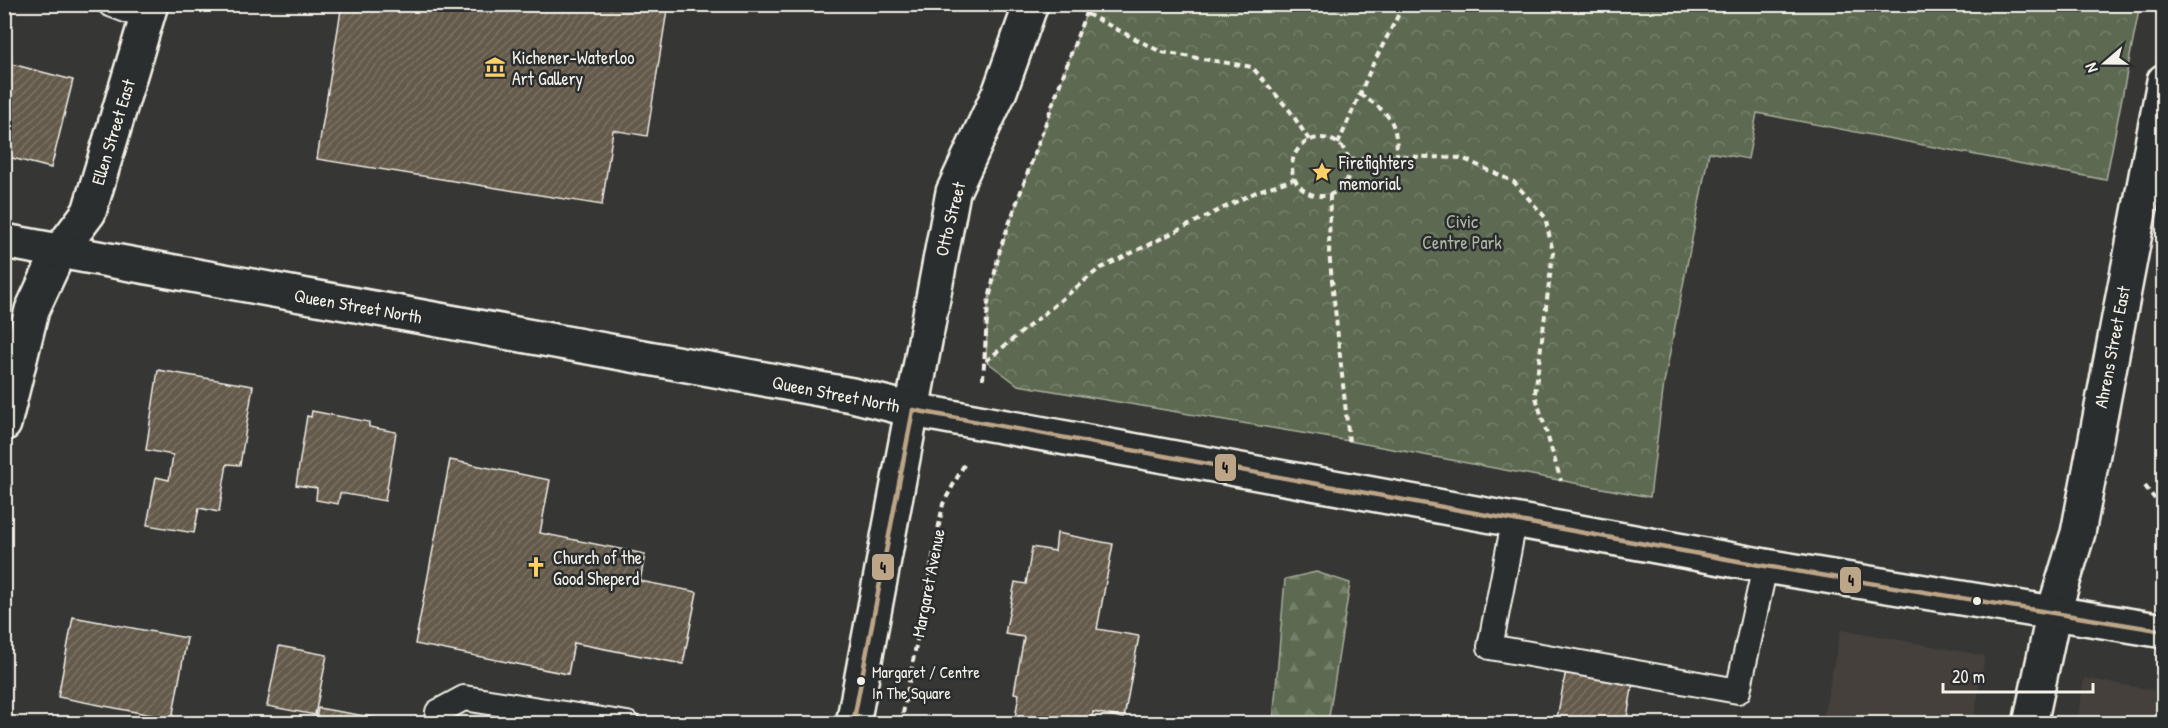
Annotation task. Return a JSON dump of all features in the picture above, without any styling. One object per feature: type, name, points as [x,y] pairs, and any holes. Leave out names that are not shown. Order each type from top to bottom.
[{"type":"street","name":"Otto Street","points":[[913,410],[953,192],[1000,91],[1031,4]]},
{"type":"street","name":"Ellen Street East","points":[[4,424],[32,310],[59,252],[89,212],[149,11]]},
{"type":"street","name":"Ahrens Street East","points":[[2030,723],[2054,611],[2078,533],[2163,81]]},
{"type":"street","name":"Queen Street North","points":[[4,241],[852,395],[913,410],[1514,522],[1764,566],[2054,611],[2163,631]]},
{"type":"street","points":[[853,723],[913,410]]},
{"type":"lane","points":[[110,4],[149,11]]},
{"type":"lane","points":[[1514,522],[1490,647],[1738,691],[1764,566]]},
{"type":"lane","points":[[436,723],[438,712],[464,698],[627,723]]},
{"type":"path","points":[[982,386],[986,361],[988,304],[1000,249],[1089,4]]},
{"type":"path","points":[[1338,144],[1372,64],[1404,4]]},
{"type":"path","points":[[1087,14],[1161,52],[1252,67],[1290,111],[1309,140]]},
{"type":"path","points":[[1360,94],[1384,110],[1397,131],[1397,156]]},
{"type":"path","points":[[1324,137],[1338,144],[1345,150],[1350,160],[1347,180],[1340,190],[1330,195],[1308,194],[1299,188],[1291,165],[1294,155],[1309,140],[1324,137]]},
{"type":"path","points":[[1350,160],[1397,156],[1462,158],[1514,182],[1545,217],[1553,252],[1535,394],[1561,481]]},
{"type":"path","points":[[986,361],[1099,269],[1258,191],[1294,179]]},
{"type":"path","points":[[1330,195],[1329,252],[1349,441]]},
{"type":"path","name":"Margaret Avenue","points":[[901,723],[943,504],[968,458]]},
{"type":"path","points":[[2145,486],[2163,511]]},
{"type":"shaded area","points":[[1841,629],[1985,656],[1973,723],[1822,723]]},
{"type":"shaded area","points":[[2084,678],[2163,692],[2163,723],[2077,723]]},
{"type":"green space","name":"Civic Centre Park","points":[[1089,4],[2140,5],[2106,180],[1757,113],[1748,159],[1709,152],[1664,383],[1650,497],[1349,441],[1018,385],[986,361],[988,304],[1000,249]]},
{"type":"green space","points":[[1316,572],[1350,583],[1328,723],[1273,723],[1285,579]]},
{"type":"building","name":"Kichener-Waterloo Art Gallery","points":[[342,4],[668,4],[647,136],[613,130],[602,205],[317,159]]},
{"type":"building","points":[[4,62],[73,80],[51,168],[4,156]]},
{"type":"building","points":[[158,370],[253,386],[240,465],[227,464],[219,512],[199,508],[194,533],[147,525],[156,477],[169,480],[173,455],[146,450]]},
{"type":"building","points":[[312,411],[369,422],[369,427],[396,432],[385,501],[340,493],[338,504],[316,500],[317,488],[296,485],[307,416],[311,417]]},
{"type":"building","name":"Church of the Good Sheperd","points":[[450,460],[550,480],[540,533],[645,554],[640,581],[697,592],[683,664],[574,643],[568,674],[415,644]]},
{"type":"building","points":[[1057,533],[1113,544],[1097,629],[1139,636],[1124,718],[1093,712],[1091,724],[1014,724],[1019,694],[1014,693],[1024,637],[1005,634],[1015,582],[1026,584],[1032,547],[1055,551]]},
{"type":"building","points":[[73,617],[187,638],[172,719],[58,697]]},
{"type":"building","points":[[279,646],[327,655],[315,715],[267,706]]},
{"type":"building","points":[[1566,670],[1633,682],[1626,724],[1556,724]]},
{"type":"building","points":[[318,708],[377,718],[376,724],[315,724]]},
{"type":"transit line","name":"4","points":[[913,410],[1765,566],[2164,631]]},
{"type":"transit line","name":"4","points":[[853,724],[913,410]]},
{"type":"place","name":"Kichener-Waterloo Art Gallery","points":[[495,67]]},
{"type":"place","name":"Firefighters memorial","points":[[1322,172]]},
{"type":"place","name":"Church of the Good Sheperd","points":[[536,567]]},
{"type":"place","name":"Margaret / Centre In The Square","points":[[861,681]]}]
